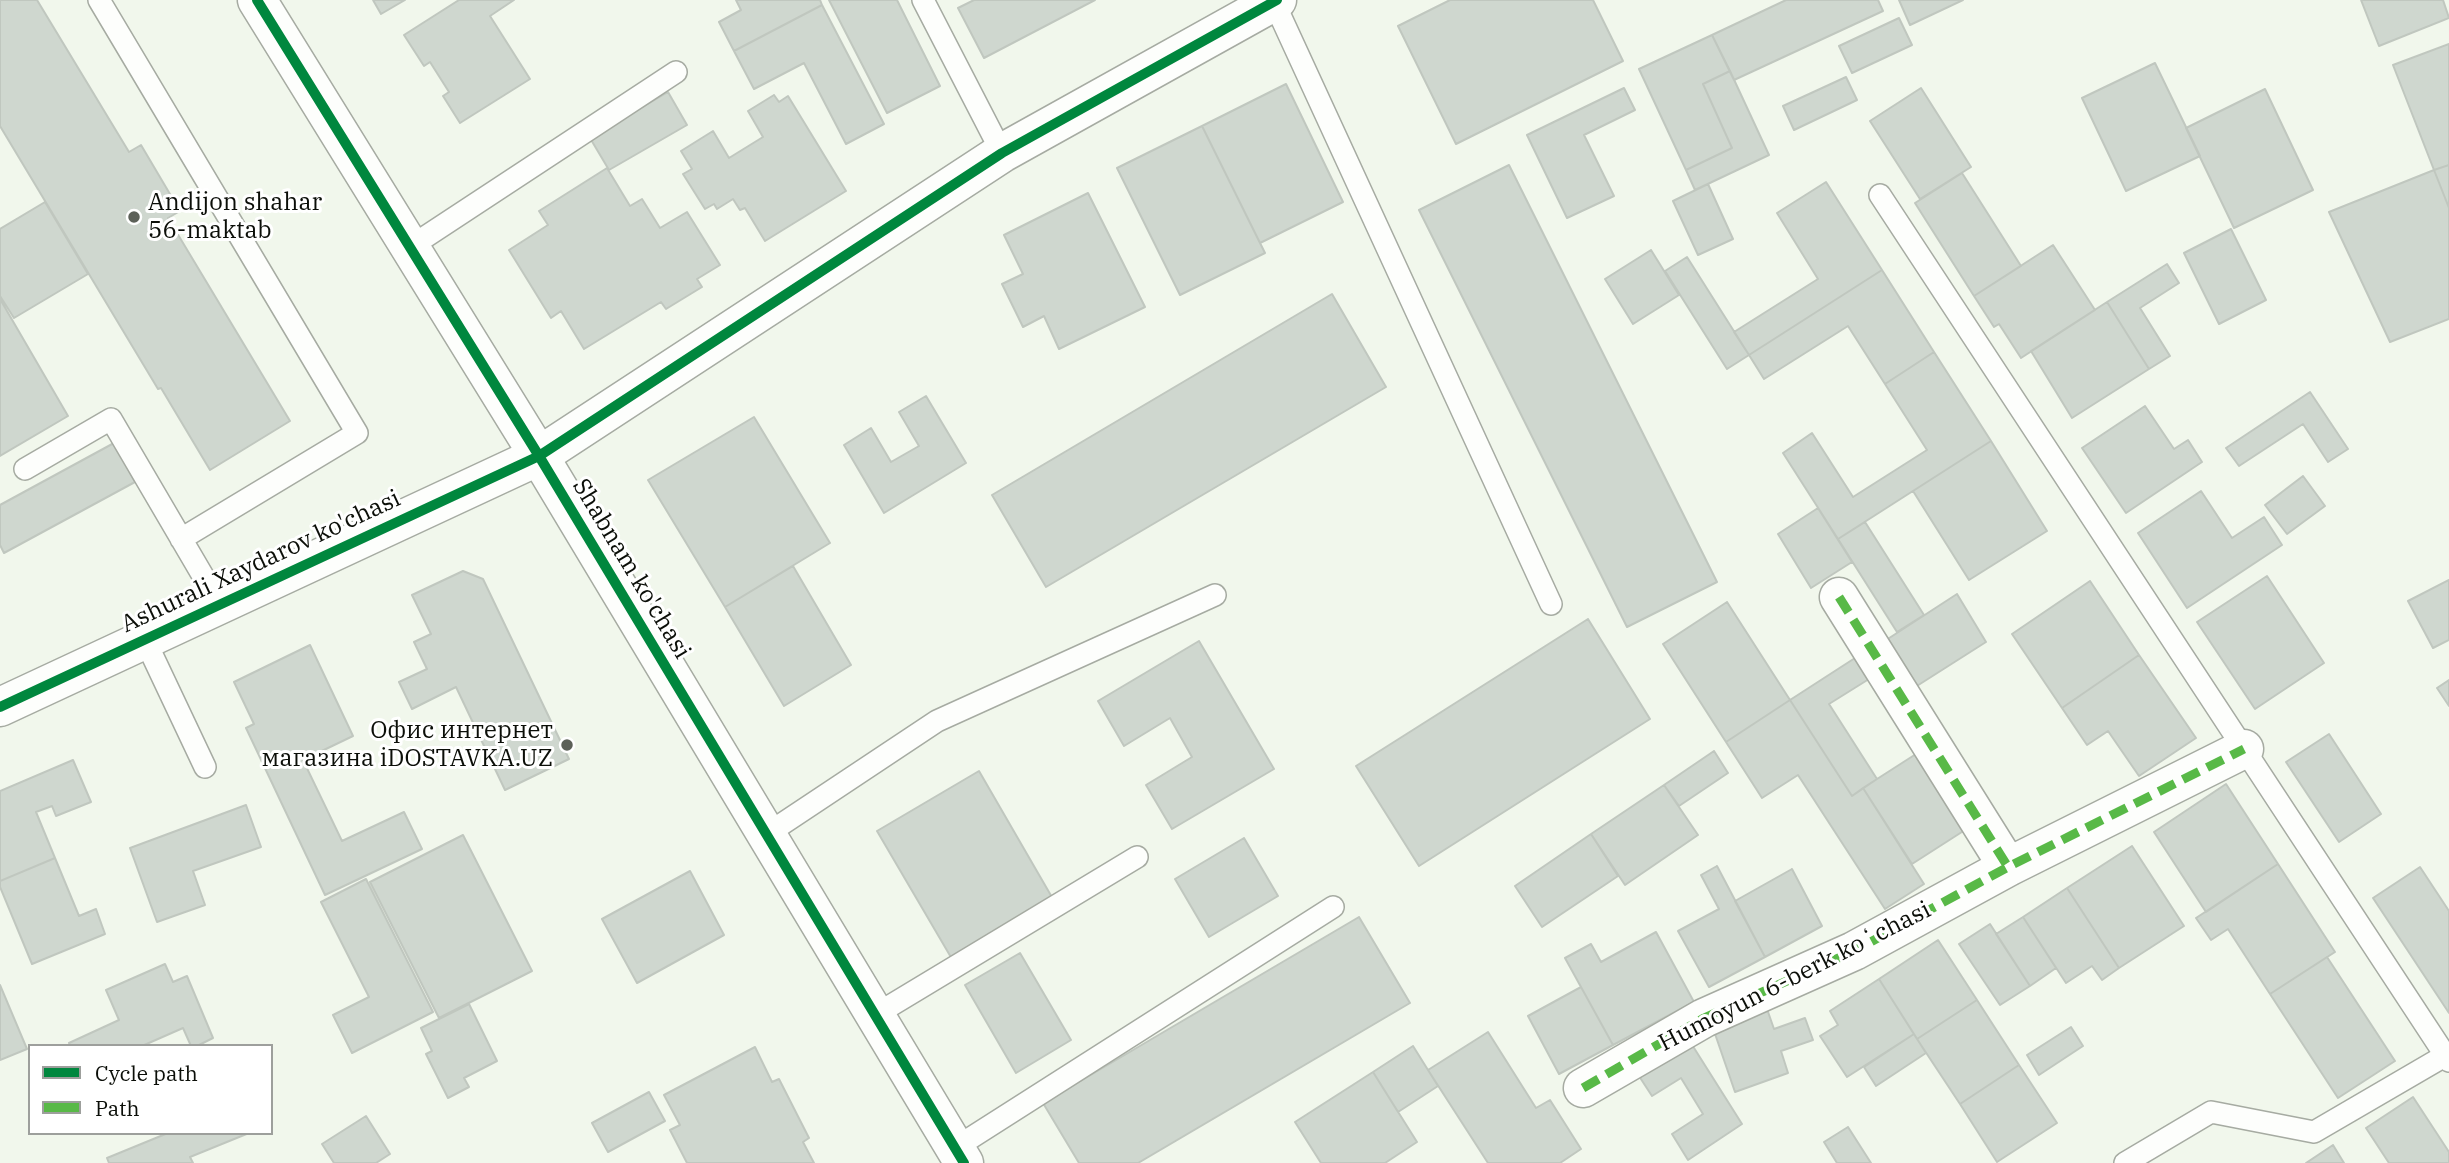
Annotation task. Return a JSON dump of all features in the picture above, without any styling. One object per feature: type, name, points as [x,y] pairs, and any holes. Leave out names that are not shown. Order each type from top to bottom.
[{"type":"street","name":"Shabnam ko'chasi","points":[[257,0],[539,456],[959,1156]]},
{"type":"street","name":"Ashurali Xaydarov ko'chasi","points":[[0,707],[539,456],[1002,153],[1275,1]]},
{"type":"street","points":[[1839,597],[2008,867]]},
{"type":"street","name":"Humoyun 6-berk koʻchasi","points":[[1583,1088],[1704,1018],[1854,951],[2008,867],[2244,749]]},
{"type":"lane","points":[[99,0],[357,433],[181,539]]},
{"type":"lane","points":[[1275,1],[1551,604]]},
{"type":"lane","points":[[930,3],[1002,153]]},
{"type":"lane","points":[[410,247],[676,72]]},
{"type":"lane","points":[[1880,195],[2447,1058],[2314,1132],[2211,1112],[2125,1163]]},
{"type":"lane","points":[[25,469],[111,419],[220,605]]},
{"type":"lane","points":[[766,834],[937,721],[1215,595]]},
{"type":"lane","points":[[145,639],[205,767]]},
{"type":"lane","points":[[875,1015],[1137,857]]},
{"type":"lane","points":[[959,1156],[1334,907]]},
{"type":"building","points":[[0,0],[37,0],[129,152],[141,145],[180,211],[168,218],[290,421],[210,470],[161,388],[158,389],[0,126]]},
{"type":"building","points":[[373,0],[405,0],[381,14]]},
{"type":"building","points":[[459,0],[514,0],[490,16],[530,79],[460,123],[443,96],[449,92],[430,62],[424,66],[404,35]]},
{"type":"building","points":[[736,0],[820,0],[822,5],[734,51],[719,22],[741,10]]},
{"type":"building","points":[[829,0],[897,0],[940,86],[887,113]]},
{"type":"building","points":[[974,0],[1095,0],[984,58],[958,8]]},
{"type":"building","points":[[1450,0],[1593,0],[1623,61],[1456,144],[1398,26]]},
{"type":"building","points":[[1786,0],[1878,0],[1883,11],[1734,80],[1712,35]]},
{"type":"building","points":[[1899,0],[1963,0],[1910,25]]},
{"type":"building","points":[[2361,0],[2443,0],[2449,18],[2379,46]]},
{"type":"building","points":[[822,5],[884,124],[846,144],[804,63],[754,89],[734,51]]},
{"type":"building","points":[[1899,18],[1912,45],[1852,73],[1839,46]]},
{"type":"building","points":[[1712,35],[1730,71],[1703,84],[1732,148],[1686,170],[1639,69]]},
{"type":"building","points":[[2449,44],[2449,165],[2434,170],[2393,65]]},
{"type":"building","points":[[2155,63],[2200,156],[2126,191],[2082,98]]},
{"type":"building","points":[[1730,71],[1769,155],[1695,190],[1686,170],[1732,148],[1703,84]]},
{"type":"building","points":[[1846,77],[1857,100],[1794,130],[1783,106]]},
{"type":"building","points":[[1286,84],[1343,202],[1260,243],[1202,126]]},
{"type":"building","points":[[1624,88],[1635,110],[1584,135],[1614,196],[1567,218],[1527,135]]},
{"type":"building","points":[[1921,88],[1971,167],[1920,199],[1870,121]]},
{"type":"building","points":[[2265,89],[2313,190],[2234,228],[2186,128]]},
{"type":"building","points":[[668,92],[687,125],[609,170],[590,138]]},
{"type":"building","points":[[774,95],[779,102],[788,96],[846,191],[765,241],[745,208],[740,210],[733,199],[717,209],[714,204],[705,209],[683,174],[692,169],[681,151],[713,131],[729,158],[763,137],[748,111]]},
{"type":"building","points":[[1202,126],[1265,253],[1180,295],[1117,168]]},
{"type":"building","points":[[1509,165],[1717,582],[1627,627],[1419,210]]},
{"type":"building","points":[[2449,165],[2449,208],[2434,170]]},
{"type":"building","points":[[607,168],[630,206],[642,199],[660,228],[687,212],[720,265],[697,279],[702,287],[666,309],[661,302],[584,349],[561,311],[551,318],[509,250],[548,225],[539,211]]},
{"type":"building","points":[[2434,170],[2449,208],[2449,319],[2390,342],[2329,212]]},
{"type":"building","points":[[1962,173],[2021,266],[1974,296],[1915,203]]},
{"type":"building","points":[[1826,182],[1882,270],[1749,355],[1734,332],[1818,279],[1777,213]]},
{"type":"building","points":[[1708,184],[1733,239],[1698,255],[1673,201]]},
{"type":"building","points":[[1088,193],[1145,307],[1059,349],[1044,316],[1023,327],[1002,284],[1023,274],[1004,235]]},
{"type":"building","points":[[45,202],[88,274],[14,318],[0,296],[0,229]]},
{"type":"building","points":[[2231,229],[2266,300],[2219,324],[2184,253]]},
{"type":"building","points":[[2053,245],[2095,310],[2021,358],[1999,324],[1994,327],[1974,296]]},
{"type":"building","points":[[1651,250],[1679,295],[1633,324],[1605,279]]},
{"type":"building","points":[[1687,257],[1749,355],[1727,369],[1665,271]]},
{"type":"building","points":[[2167,264],[2179,283],[2140,308],[2170,356],[2149,369],[2107,302]]},
{"type":"building","points":[[1882,270],[1934,352],[1885,384],[1848,326],[1764,379],[1749,355]]},
{"type":"building","points":[[1332,294],[1386,387],[1046,587],[992,495]]},
{"type":"building","points":[[0,299],[68,416],[0,456]]},
{"type":"building","points":[[2107,302],[2149,369],[2072,418],[2031,351]]},
{"type":"building","points":[[1934,352],[1991,441],[1838,539],[1783,453],[1812,433],[1853,497],[1927,450],[1885,384]]},
{"type":"building","points":[[2310,392],[2348,449],[2328,462],[2303,424],[2239,466],[2226,448]]},
{"type":"building","points":[[926,396],[966,463],[884,513],[844,445],[871,428],[891,462],[919,446],[899,412]]},
{"type":"building","points":[[2145,406],[2174,449],[2188,440],[2202,462],[2126,513],[2082,448]]},
{"type":"building","points":[[754,417],[830,543],[725,607],[648,480]]},
{"type":"building","points":[[1991,441],[2047,531],[1969,580],[1913,491]]},
{"type":"building","points":[[114,443],[135,482],[4,553],[0,545],[0,505]]},
{"type":"building","points":[[2303,476],[2325,506],[2287,534],[2265,505]]},
{"type":"building","points":[[2201,491],[2232,538],[2264,517],[2282,545],[2187,608],[2138,533]]},
{"type":"building","points":[[1818,508],[1852,562],[1811,588],[1778,534]]},
{"type":"building","points":[[1865,522],[1924,615],[1897,632],[1838,539]]},
{"type":"building","points":[[793,566],[851,665],[784,706],[725,607]]},
{"type":"building","points":[[463,571],[483,579],[569,759],[505,790],[456,687],[412,709],[399,682],[427,669],[414,642],[431,634],[412,595]]},
{"type":"building","points":[[2267,576],[2324,663],[2255,709],[2197,622]]},
{"type":"building","points":[[2449,580],[2449,640],[2433,648],[2408,601]]},
{"type":"building","points":[[2090,581],[2139,655],[2062,708],[2012,634]]},
{"type":"building","points":[[1957,594],[1986,642],[1909,691],[1880,644]]},
{"type":"building","points":[[1727,602],[1790,700],[1726,742],[1663,644]]},
{"type":"building","points":[[1588,619],[1650,719],[1419,866],[1356,766]]},
{"type":"building","points":[[1199,641],[1274,769],[1172,829],[1146,785],[1192,757],[1170,718],[1124,746],[1098,701]]},
{"type":"building","points":[[310,645],[353,736],[303,760],[342,841],[404,812],[422,849],[325,895],[246,728],[254,724],[234,682]]},
{"type":"building","points":[[2139,655],[2196,738],[2139,776],[2108,731],[2087,745],[2062,708]]},
{"type":"building","points":[[1855,658],[1869,679],[1829,704],[1877,779],[1852,796],[1790,700]]},
{"type":"building","points":[[2449,680],[2449,706],[2437,688]]},
{"type":"building","points":[[1790,700],[1852,796],[1863,788],[1924,884],[1885,909],[1798,775],[1762,798],[1726,742]]},
{"type":"building","points":[[2329,734],[2381,814],[2339,842],[2286,762]]},
{"type":"building","points":[[1714,751],[1728,773],[1679,806],[1664,785]]},
{"type":"building","points":[[1916,754],[1965,830],[1912,864],[1863,788]]},
{"type":"building","points":[[73,760],[91,802],[56,816],[52,806],[36,812],[55,858],[0,881],[0,791]]},
{"type":"building","points":[[979,771],[1053,899],[952,959],[877,831]]},
{"type":"building","points":[[2226,784],[2278,864],[2206,912],[2154,832]]},
{"type":"building","points":[[1664,785],[1698,835],[1625,885],[1591,834]]},
{"type":"building","points":[[246,805],[261,847],[193,871],[205,905],[157,922],[130,848]]},
{"type":"building","points":[[1591,834],[1618,876],[1542,927],[1515,886]]},
{"type":"building","points":[[463,835],[532,971],[439,1018],[370,882]]},
{"type":"building","points":[[1244,838],[1278,896],[1209,937],[1175,879]]},
{"type":"building","points":[[2132,846],[2184,926],[2119,968],[2067,888]]},
{"type":"building","points":[[55,858],[79,916],[96,909],[105,934],[32,964],[0,887],[0,881]]},
{"type":"building","points":[[2278,864],[2335,952],[2270,994],[2228,929],[2211,940],[2196,918]]},
{"type":"building","points":[[1717,866],[1765,957],[1709,987],[1678,931],[1719,909],[1701,875]]},
{"type":"building","points":[[2420,867],[2449,911],[2449,1013],[2373,898]]},
{"type":"building","points":[[1792,869],[1822,926],[1765,957],[1735,901]]},
{"type":"building","points":[[690,871],[724,935],[637,983],[602,919]]},
{"type":"building","points":[[366,879],[433,1012],[352,1053],[333,1015],[369,997],[321,902]]},
{"type":"building","points":[[2067,888],[2119,968],[2102,980],[2092,966],[2066,983],[2023,917]]},
{"type":"building","points":[[1359,917],[1410,1003],[1138,1163],[1079,1163],[1043,1103]]},
{"type":"building","points":[[2023,917],[2056,968],[2030,986],[1996,934]]},
{"type":"building","points":[[1990,924],[2030,986],[2000,1005],[1959,944]]},
{"type":"building","points":[[1656,932],[1694,1002],[1613,1045],[1565,958],[1591,944],[1601,962]]},
{"type":"building","points":[[1938,940],[1977,1000],[1917,1039],[1879,979]]},
{"type":"building","points":[[1020,953],[1071,1040],[1016,1073],[965,985]]},
{"type":"building","points":[[2327,957],[2395,1061],[2338,1098],[2270,994]]},
{"type":"building","points":[[165,964],[173,982],[187,976],[213,1038],[201,1044],[190,1044],[183,1028],[147,1044],[69,1044],[119,1020],[106,990]]},
{"type":"building","points":[[1879,979],[1914,1034],[1847,1077],[1820,1036],[1838,1025],[1830,1011]]},
{"type":"building","points":[[0,985],[27,1049],[0,1060]]},
{"type":"building","points":[[1581,987],[1613,1045],[1559,1074],[1528,1016]]},
{"type":"building","points":[[1977,1000],[2019,1065],[1960,1104],[1917,1039]]},
{"type":"building","points":[[469,1004],[497,1061],[464,1078],[469,1087],[448,1098],[426,1054],[432,1051],[421,1028]]},
{"type":"building","points":[[1767,1009],[1774,1029],[1805,1018],[1813,1040],[1781,1051],[1788,1073],[1735,1092],[1713,1028]]},
{"type":"building","points":[[2071,1027],[2083,1046],[2039,1075],[2027,1055]]},
{"type":"building","points":[[1488,1032],[1536,1108],[1550,1100],[1581,1149],[1560,1163],[1488,1163],[1428,1070]]},
{"type":"building","points":[[1914,1034],[1926,1053],[1876,1086],[1864,1067]]},
{"type":"building","points":[[1689,1040],[1742,1124],[1688,1160],[1672,1134],[1703,1114],[1681,1078],[1652,1096],[1637,1073]]},
{"type":"building","points":[[1413,1046],[1438,1086],[1398,1112],[1373,1072]]},
{"type":"building","points":[[755,1047],[772,1082],[779,1079],[809,1138],[803,1142],[814,1163],[687,1163],[670,1130],[680,1125],[664,1095]]},
{"type":"building","points":[[2019,1065],[2057,1123],[1997,1162],[1960,1104]]},
{"type":"building","points":[[1373,1072],[1417,1142],[1385,1163],[1321,1163],[1295,1122]]},
{"type":"building","points":[[649,1092],[665,1121],[608,1152],[592,1123]]},
{"type":"building","points":[[2413,1097],[2449,1152],[2449,1163],[2389,1163],[2366,1128]]},
{"type":"building","points":[[366,1116],[390,1154],[376,1163],[334,1163],[322,1144]]},
{"type":"building","points":[[1848,1127],[1871,1163],[1837,1163],[1824,1142]]},
{"type":"building","points":[[163,1135],[244,1135],[190,1157],[193,1163],[109,1163],[107,1158]]},
{"type":"building","points":[[2333,1145],[2344,1163],[2306,1163]]},
{"type":"marked path","points":[[1839,597],[2008,867]]},
{"type":"marked path","points":[[1583,1088],[1704,1018],[1854,951],[2008,867],[2244,749]]},
{"type":"cycle path","points":[[257,0],[539,456],[964,1163]]},
{"type":"cycle path","points":[[0,707],[539,456],[1002,153],[1277,0]]},
{"type":"place","name":"Andijon shahar 56-maktab","points":[[134,217]]},
{"type":"place","name":"Офис интернет магазина iDOSTAVKA.UZ","points":[[567,745]]}]
